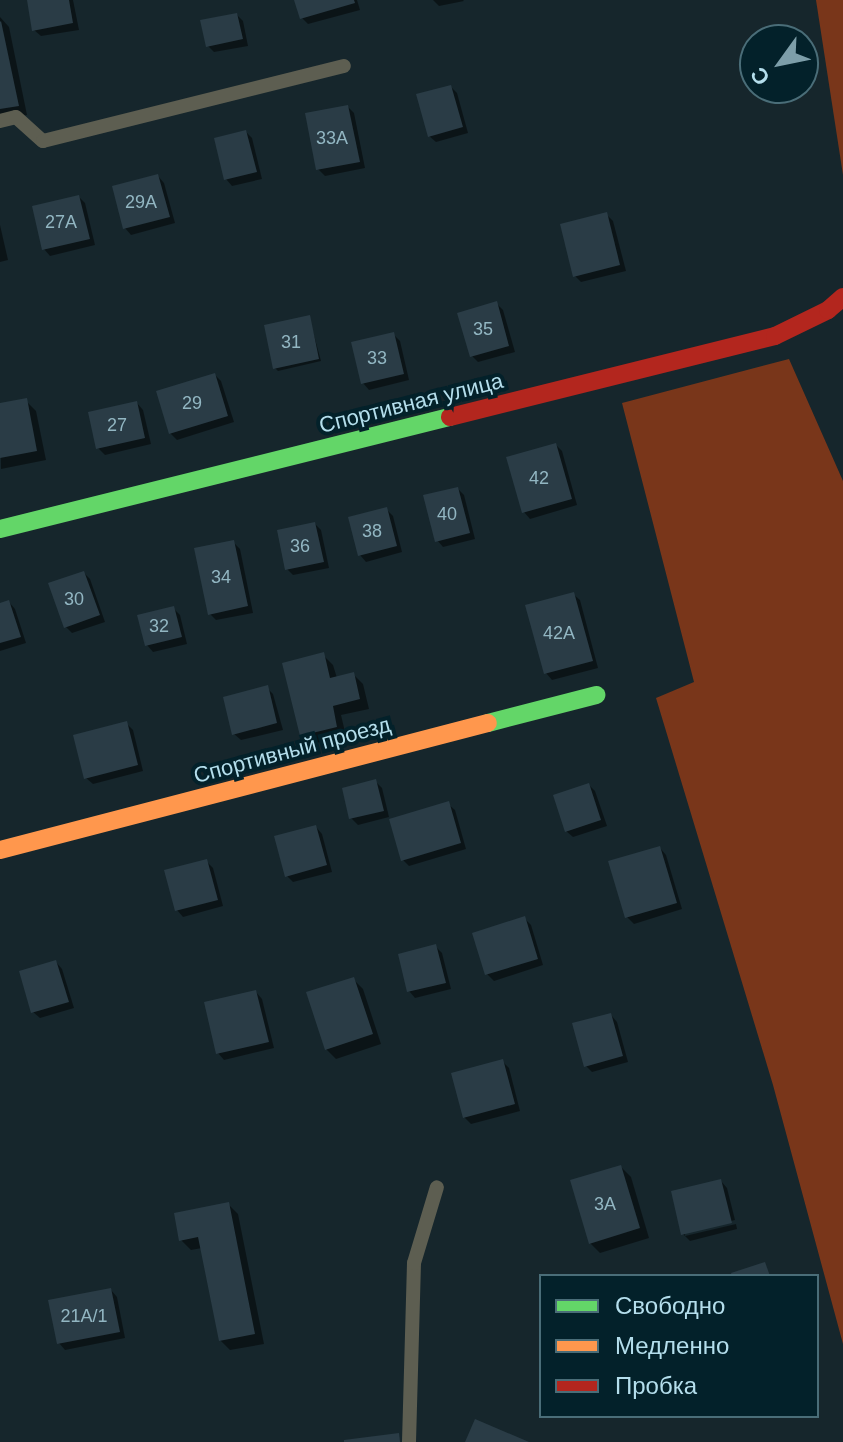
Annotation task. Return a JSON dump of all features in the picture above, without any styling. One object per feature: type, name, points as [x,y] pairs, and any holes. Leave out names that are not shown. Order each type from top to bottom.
[{"type":"street","name":"Спортивная улица","points":[[0,529],[721,351],[775,336],[828,310],[843,297]]},
{"type":"street","name":"Спортивный проезд","points":[[0,850],[596,695]]},
{"type":"lane","points":[[0,121],[16,117],[43,141],[344,66]]},
{"type":"lane","points":[[409,1442],[414,1263],[437,1187]]},
{"type":"shaded area","points":[[816,0],[843,0],[843,175]]},
{"type":"shaded area","points":[[789,359],[843,481],[843,1344],[773,1085],[656,698],[694,682],[622,403]]},
{"type":"building","points":[[27,0],[69,0],[73,23],[32,31]]},
{"type":"building","points":[[294,0],[354,0],[355,3],[300,19]]},
{"type":"building","points":[[237,13],[243,39],[206,47],[200,20]]},
{"type":"building","points":[[0,22],[19,106],[0,109]]},
{"type":"building","points":[[451,85],[463,127],[428,137],[416,94]]},
{"type":"building","points":[[348,105],[360,162],[316,170],[305,113]]},
{"type":"building","points":[[246,130],[257,172],[224,180],[214,138]]},
{"type":"building","points":[[158,174],[170,217],[123,229],[112,186]]},
{"type":"building","points":[[79,195],[90,239],[42,250],[32,206]]},
{"type":"building","points":[[607,212],[620,265],[573,277],[560,224]]},
{"type":"building","points":[[497,301],[509,346],[470,357],[457,313]]},
{"type":"building","points":[[310,315],[319,359],[273,369],[264,325]]},
{"type":"building","points":[[394,332],[404,374],[361,384],[351,342]]},
{"type":"building","points":[[215,373],[228,416],[169,434],[156,391]]},
{"type":"building","points":[[27,398],[37,451],[0,458],[0,403]]},
{"type":"building","points":[[137,401],[145,438],[96,449],[88,412]]},
{"type":"building","points":[[556,443],[572,499],[522,513],[506,457]]},
{"type":"building","points":[[458,487],[470,533],[435,542],[423,495]]},
{"type":"building","points":[[387,507],[397,546],[358,556],[348,517]]},
{"type":"building","points":[[315,522],[324,562],[285,570],[277,530]]},
{"type":"building","points":[[234,540],[248,606],[208,615],[194,548]]},
{"type":"building","points":[[84,571],[100,615],[64,628],[48,583]]},
{"type":"building","points":[[574,592],[593,661],[544,674],[525,605]]},
{"type":"building","points":[[9,600],[21,637],[0,643],[0,603]]},
{"type":"building","points":[[174,606],[182,637],[145,646],[137,615]]},
{"type":"building","points":[[324,652],[330,678],[354,672],[360,699],[333,706],[337,727],[300,736],[282,663]]},
{"type":"building","points":[[268,685],[277,723],[232,735],[223,697]]},
{"type":"building","points":[[127,721],[138,765],[84,779],[73,735]]},
{"type":"building","points":[[376,779],[384,811],[349,819],[342,788]]},
{"type":"building","points":[[589,783],[601,820],[565,832],[553,795]]},
{"type":"building","points":[[449,801],[461,843],[401,861],[389,819]]},
{"type":"building","points":[[316,825],[327,865],[285,877],[274,836]]},
{"type":"building","points":[[660,846],[677,903],[625,918],[608,861]]},
{"type":"building","points":[[207,859],[218,900],[175,911],[164,870]]},
{"type":"building","points":[[525,916],[538,959],[485,975],[472,933]]},
{"type":"building","points":[[436,944],[446,983],[407,992],[398,954]]},
{"type":"building","points":[[56,960],[69,1002],[31,1013],[19,971]]},
{"type":"building","points":[[354,977],[373,1034],[325,1050],[306,992]]},
{"type":"building","points":[[256,990],[269,1042],[216,1054],[204,1002]]},
{"type":"building","points":[[611,1013],[623,1056],[584,1067],[572,1023]]},
{"type":"building","points":[[503,1059],[515,1104],[463,1118],[451,1073]]},
{"type":"building","points":[[621,1165],[640,1228],[589,1244],[570,1180]]},
{"type":"building","points":[[721,1179],[732,1223],[681,1235],[671,1191]]},
{"type":"building","points":[[229,1202],[255,1334],[219,1341],[198,1237],[179,1241],[174,1213]]},
{"type":"building","points":[[765,1262],[769,1274],[731,1274]]},
{"type":"building","points":[[111,1288],[120,1332],[57,1344],[48,1300]]},
{"type":"building","points":[[475,1419],[529,1442],[465,1442]]},
{"type":"building","points":[[399,1433],[400,1442],[344,1442],[344,1440]]},
{"type":"traffic: fast","points":[[0,529],[450,417]]},
{"type":"traffic: fast","points":[[488,723],[596,695]]},
{"type":"traffic: slow","points":[[0,850],[488,723]]},
{"type":"traffic: jam","points":[[450,417],[775,336],[828,310],[843,297]]}]
